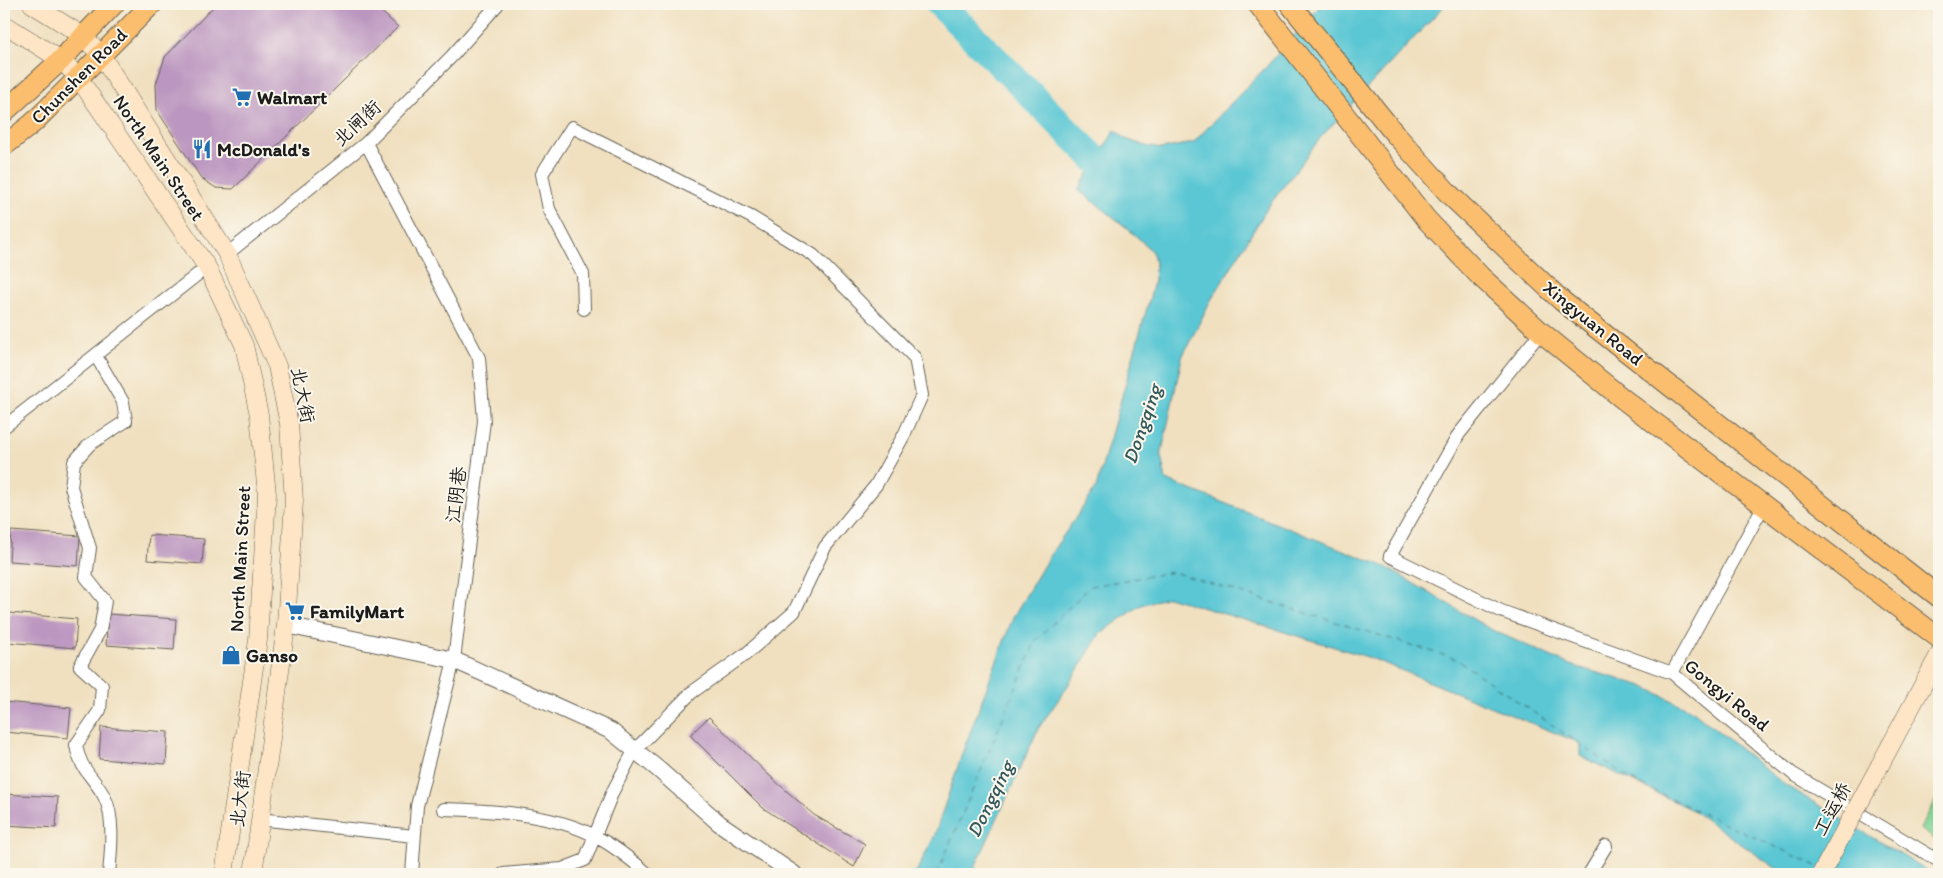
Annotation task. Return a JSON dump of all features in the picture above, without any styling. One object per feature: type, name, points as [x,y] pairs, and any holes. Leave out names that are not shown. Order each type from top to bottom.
[{"type":"main road","name":"北大街","points":[[32,4],[83,36],[101,55],[226,254],[276,366],[289,424],[294,501],[286,625],[253,874]]},
{"type":"main road","name":"Chunshen Road","points":[[4,112],[61,60],[114,4]]},
{"type":"main road","name":"Chunshen Road","points":[[4,146],[33,123],[152,4]]},
{"type":"main road","name":"Xingyuan Road","points":[[1290,4],[1396,134],[1450,195],[1562,300],[1939,597]]},
{"type":"main road","name":"Xingyuan Road","points":[[1261,7],[1426,219],[1480,276],[1541,332],[1623,399],[1939,638]]},
{"type":"main road","name":"North Main Street","points":[[4,24],[61,60],[78,77],[208,267],[244,345],[259,414],[267,494],[258,640],[224,874]]},
{"type":"main road","name":"工运桥","points":[[1821,874],[1939,655]]},
{"type":"street","name":"北闸街","points":[[226,254],[366,143],[452,56],[498,4]]},
{"type":"street","points":[[503,874],[562,869],[584,860],[613,791],[634,751],[691,694],[746,654],[794,612],[825,547],[876,485],[904,435],[922,394],[915,358],[813,255],[751,217],[572,127],[542,174],[549,209],[584,274],[584,310]]},
{"type":"street","name":"江阴巷","points":[[366,143],[479,358],[484,421],[454,660],[416,806],[412,874]]},
{"type":"street","points":[[4,427],[208,267]]},
{"type":"street","name":"Gongyi Road","points":[[1541,332],[1459,434],[1390,556],[1501,611],[1672,673],[1793,774],[1939,861]]},
{"type":"street","points":[[96,356],[123,402],[126,421],[89,445],[74,462],[71,487],[90,548],[86,577],[105,601],[100,630],[80,666],[102,686],[100,710],[76,745],[78,760],[105,798],[112,833],[109,874]]},
{"type":"street","points":[[1672,673],[1764,505]]},
{"type":"street","points":[[286,625],[454,660],[611,731],[658,769],[719,823],[794,874]]},
{"type":"street","points":[[443,808],[545,818],[571,826],[595,836],[630,858],[648,874]]},
{"type":"street","points":[[259,818],[414,836]]},
{"type":"street","points":[[1589,874],[1606,846]]},
{"type":"green space","points":[[1939,794],[1939,842],[1920,829]]},
{"type":"water","name":"Dongqing","points":[[1322,4],[1446,4],[1321,137],[1268,207],[1211,300],[1182,357],[1161,456],[1166,480],[1386,567],[1490,629],[1570,665],[1643,686],[1693,711],[1785,785],[1933,874],[1789,874],[1774,867],[1694,811],[1580,756],[1580,743],[1371,658],[1168,597],[1141,605],[1100,634],[1038,729],[972,874],[915,874],[934,837],[962,754],[1013,617],[1050,555],[1096,488],[1152,290],[1155,267],[1153,254],[1149,248],[1078,190],[1115,130],[1126,139],[1161,149],[1193,143],[1267,66]]},
{"type":"building","name":"Walmart","points":[[216,4],[373,4],[398,27],[233,189],[216,188],[201,178],[157,110],[156,84],[165,57]]},
{"type":"building","points":[[11,531],[80,536],[78,566],[9,561]]},
{"type":"building","points":[[149,535],[204,539],[202,564],[147,560]]},
{"type":"building","points":[[9,613],[77,619],[75,648],[7,642]]},
{"type":"building","points":[[108,614],[176,619],[174,650],[106,645]]},
{"type":"building","points":[[4,702],[71,708],[68,738],[4,732]]},
{"type":"building","points":[[709,717],[773,779],[814,815],[865,844],[854,867],[763,808],[690,735]]},
{"type":"building","points":[[101,727],[168,732],[166,764],[99,759]]},
{"type":"building","points":[[4,794],[58,797],[56,828],[4,825]]},
{"type":"waterway","points":[[940,4],[1105,169],[1125,182]]},
{"type":"ferry route","points":[[937,874],[1036,640],[1091,586],[1173,572],[1456,659],[1635,782],[1817,866]]},
{"type":"place","name":"Walmart","points":[[242,97]]},
{"type":"place","name":"McDonald's","points":[[202,149]]},
{"type":"place","name":"FamilyMart","points":[[295,611]]},
{"type":"place","name":"Ganso","points":[[231,655]]}]
